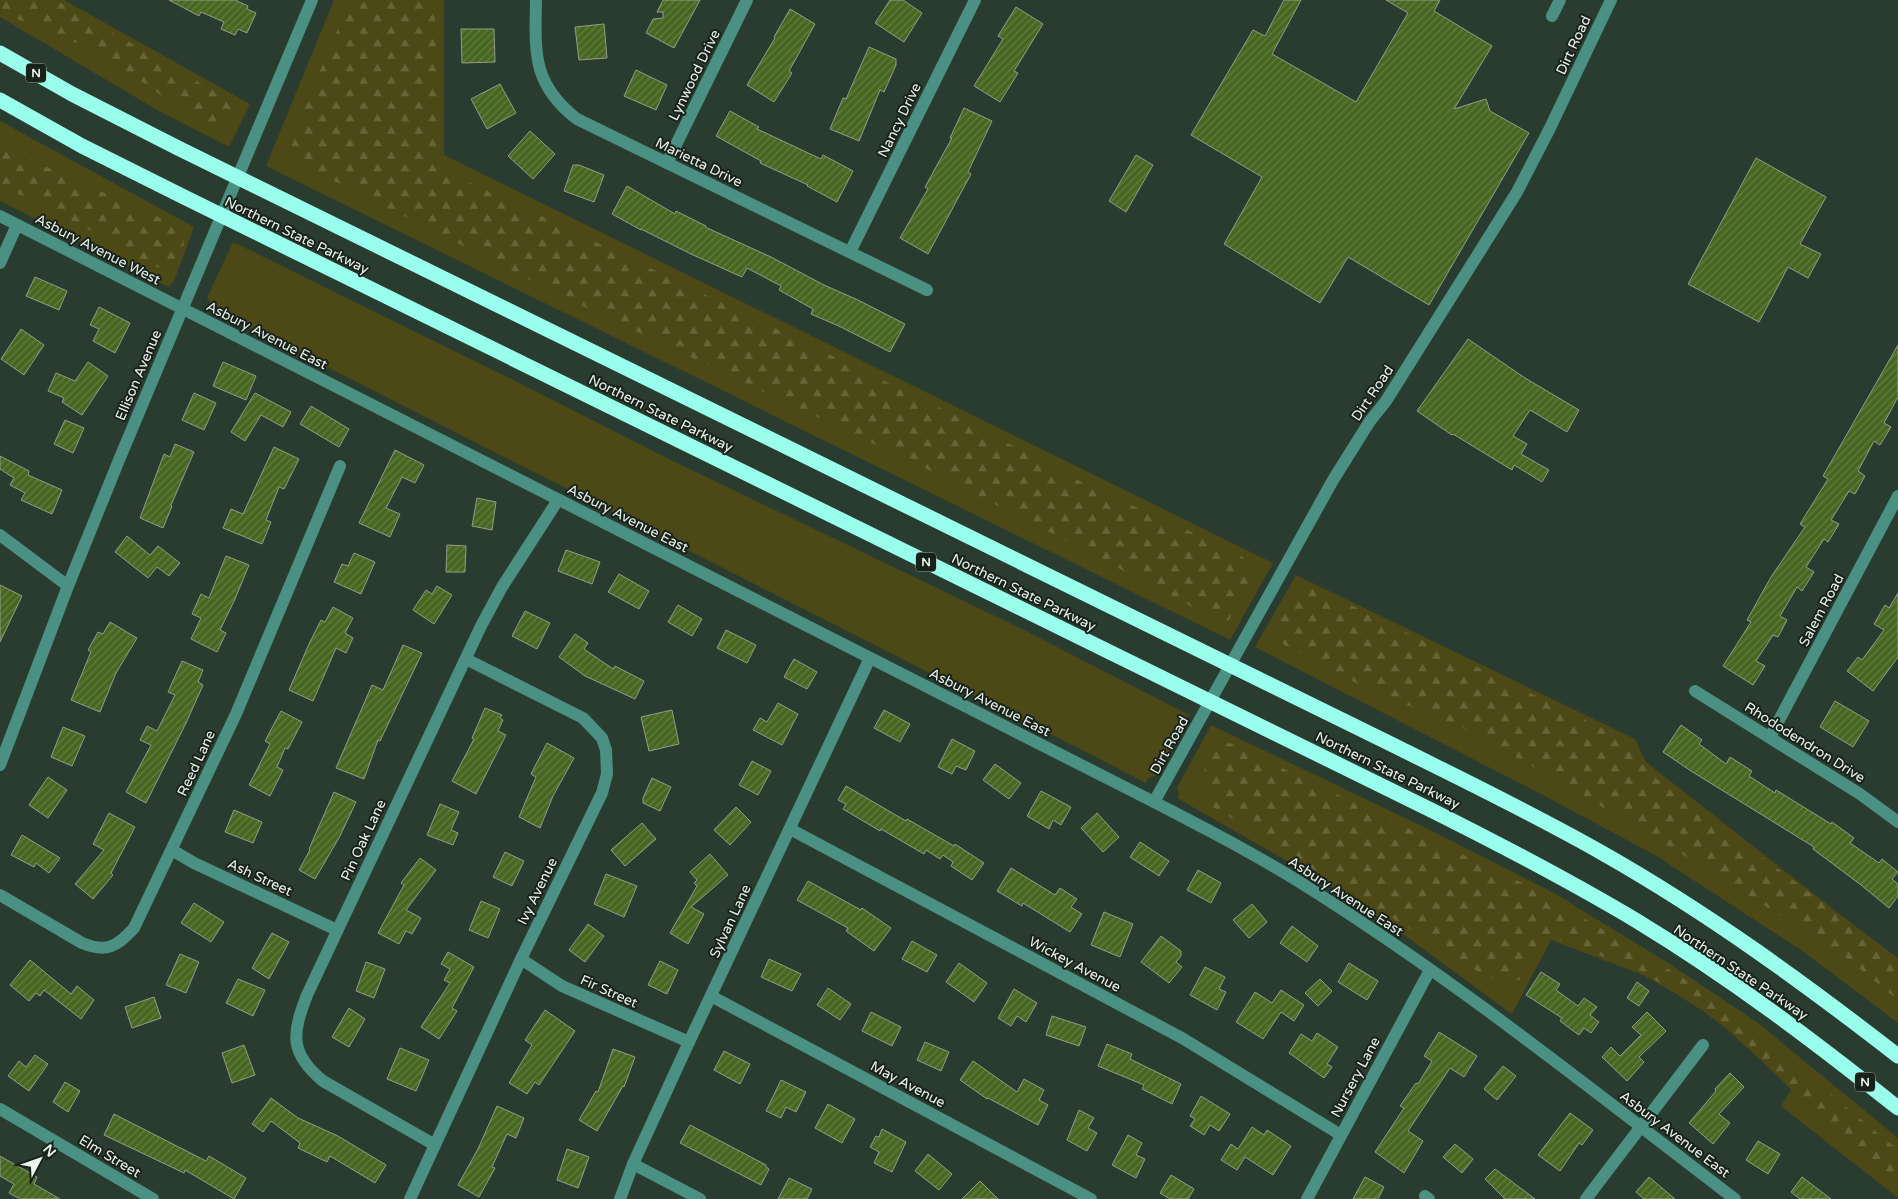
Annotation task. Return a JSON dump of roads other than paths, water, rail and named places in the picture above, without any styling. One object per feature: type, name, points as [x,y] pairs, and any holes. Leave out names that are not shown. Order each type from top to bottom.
[{"type":"highway","name":"Northern State Parkway","points":[[0,53],[80,98],[178,148],[1536,817],[1605,854],[1707,917],[1803,983],[1898,1056]]},
{"type":"highway","name":"Northern State Parkway","points":[[0,100],[82,146],[186,198],[1422,805],[1538,864],[1638,922],[1736,986],[1801,1032],[1898,1108]]},
{"type":"street","name":"Ellison Avenue","points":[[1,761],[68,586],[312,0]]},
{"type":"street","name":"Marietta Drive","points":[[536,0],[535,46],[542,78],[551,94],[563,108],[578,119],[927,290]]},
{"type":"street","name":"Lynwood Drive","points":[[667,163],[747,0]]},
{"type":"street","name":"Nancy Drive","points":[[850,252],[975,0]]},
{"type":"street","points":[[1552,16],[1560,0]]},
{"type":"street","name":"Dirt Road","points":[[1154,802],[1333,480],[1370,421],[1386,401],[1517,192],[1612,0]]},
{"type":"street","name":"Asbury Avenue West","points":[[0,216],[183,308]]},
{"type":"street","points":[[0,263],[17,225]]},
{"type":"street","name":"Asbury Avenue East","points":[[183,308],[1154,802],[1250,853],[1309,888],[1496,1016],[1735,1199]]},
{"type":"street","name":"Reed Lane","points":[[0,895],[82,943],[94,948],[104,948],[122,941],[134,928],[236,714],[340,466]]},
{"type":"street","name":"Salem Road","points":[[1770,737],[1898,496]]},
{"type":"street","name":"Pin Oak Lane","points":[[435,1145],[323,1081],[309,1070],[300,1056],[296,1038],[297,1021],[306,995],[466,658],[502,587],[558,500]]},
{"type":"street","points":[[0,535],[68,586]]},
{"type":"street","name":"Ivy Avenue","points":[[410,1199],[520,959],[602,792],[607,774],[606,750],[602,738],[583,718],[466,658]]},
{"type":"street","name":"Sylvan Lane","points":[[620,1199],[633,1164],[689,1042],[870,658]]},
{"type":"street","name":"Rhododendron Drive","points":[[1694,691],[1860,794],[1898,822]]},
{"type":"street","name":"Wickey Avenue","points":[[790,829],[1182,1038],[1340,1135]]},
{"type":"street","name":"Ash Street","points":[[172,850],[194,863],[337,930]]},
{"type":"street","name":"Fir Street","points":[[520,959],[562,986],[689,1042]]},
{"type":"street","name":"Nursery Lane","points":[[1306,1199],[1430,970]]},
{"type":"street","name":"May Avenue","points":[[711,996],[1092,1199]]},
{"type":"street","points":[[1586,1199],[1703,1046]]},
{"type":"street","name":"Elm Street","points":[[0,1109],[153,1199]]},
{"type":"street","points":[[633,1164],[700,1199]]}]
